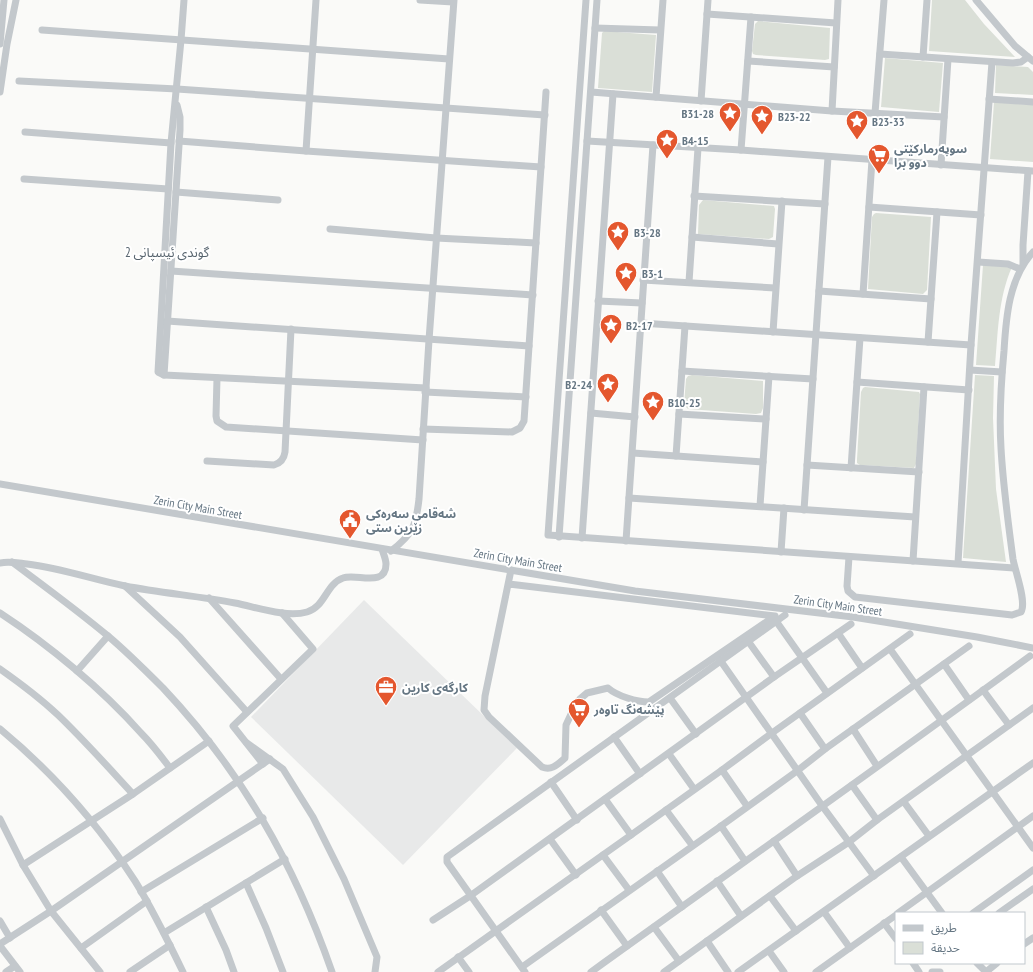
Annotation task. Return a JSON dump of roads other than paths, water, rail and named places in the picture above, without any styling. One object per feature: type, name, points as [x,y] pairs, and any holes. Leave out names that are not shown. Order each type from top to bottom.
[{"type":"street","points":[[0,44],[4,0]]},
{"type":"street","points":[[0,92],[7,44],[16,0]]},
{"type":"street","points":[[184,0],[171,143],[157,367],[159,374],[526,397]]},
{"type":"street","points":[[306,151],[316,0]]},
{"type":"street","points":[[391,551],[405,539],[415,521],[419,499],[432,289],[454,1],[420,0]]},
{"type":"street","points":[[586,0],[563,341],[548,535],[1014,568]]},
{"type":"street","points":[[559,536],[597,0]]},
{"type":"street","points":[[656,97],[663,0]]},
{"type":"street","points":[[700,100],[708,0]]},
{"type":"street","points":[[832,111],[838,0]]},
{"type":"street","points":[[875,113],[884,0]]},
{"type":"street","points":[[923,58],[927,0]]},
{"type":"street","points":[[976,0],[1015,46],[1030,59]]},
{"type":"street","points":[[707,14],[836,23]]},
{"type":"street","points":[[741,150],[751,17]]},
{"type":"street","points":[[595,28],[660,30]]},
{"type":"street","points":[[42,30],[449,59]]},
{"type":"street","points":[[880,54],[1017,63],[1030,59]]},
{"type":"street","points":[[940,165],[948,59]]},
{"type":"street","points":[[748,61],[834,67]]},
{"type":"street","points":[[958,563],[992,62]]},
{"type":"street","points":[[19,81],[177,90],[545,115]]},
{"type":"street","points":[[423,429],[512,432],[516,431],[522,425],[525,415],[546,92]]},
{"type":"street","points":[[591,92],[832,111],[944,117]]},
{"type":"street","points":[[582,538],[613,94]]},
{"type":"street","points":[[989,99],[1033,102]]},
{"type":"street","points":[[164,375],[180,122],[176,101]]},
{"type":"street","points":[[25,132],[171,143]]},
{"type":"street","points":[[179,141],[541,167]]},
{"type":"street","points":[[588,141],[741,150],[1031,171],[1022,266]]},
{"type":"street","points":[[626,541],[653,145]]},
{"type":"street","points":[[689,282],[698,148]]},
{"type":"street","points":[[804,510],[828,157]]},
{"type":"street","points":[[863,294],[872,160]]},
{"type":"street","points":[[574,178],[585,178]]},
{"type":"street","points":[[24,179],[168,189]]},
{"type":"street","points":[[176,192],[278,200]]},
{"type":"street","points":[[694,196],[825,204]]},
{"type":"street","points":[[773,332],[782,201]]},
{"type":"street","points":[[869,207],[981,215]]},
{"type":"street","points":[[928,342],[936,212]]},
{"type":"street","points":[[330,230],[436,238],[536,243]]},
{"type":"street","points":[[692,237],[778,244]]},
{"type":"street","points":[[849,557],[847,586],[848,591],[855,597],[1012,614],[1021,612],[1023,605],[1014,568],[1004,496],[1001,447],[1002,372],[1009,303],[1015,280],[1022,266],[1033,252]]},
{"type":"street","points":[[978,262],[1022,266]]},
{"type":"street","points":[[171,271],[533,295]]},
{"type":"street","points":[[643,280],[775,288]]},
{"type":"street","points":[[819,291],[931,299]]},
{"type":"street","points":[[598,301],[642,303]]},
{"type":"street","points":[[167,321],[529,346]]},
{"type":"street","points":[[641,323],[972,345]]},
{"type":"street","points":[[676,456],[684,326]]},
{"type":"street","points":[[207,461],[270,465],[277,464],[283,459],[286,430],[291,329]]},
{"type":"street","points":[[851,468],[860,338]]},
{"type":"street","points":[[563,341],[573,342]]},
{"type":"street","points":[[970,370],[1002,372]]},
{"type":"street","points":[[682,371],[813,379]]},
{"type":"street","points":[[760,506],[769,376]]},
{"type":"street","points":[[217,378],[216,416],[217,421],[221,425],[231,428],[286,430],[423,440]]},
{"type":"street","points":[[857,382],[969,390]]},
{"type":"street","points":[[912,561],[924,387]]},
{"type":"street","points":[[591,414],[635,417]]},
{"type":"street","points":[[679,414],[766,419]]},
{"type":"street","points":[[633,453],[763,462]]},
{"type":"street","points":[[807,465],[919,472]]},
{"type":"street","name":"Zerin City Main Street","points":[[0,484],[635,591],[853,617],[977,637],[1033,648]]},
{"type":"street","points":[[629,498],[915,517]]},
{"type":"street","points":[[781,552],[784,508]]},
{"type":"street","points":[[0,562],[12,562],[57,569],[125,586],[209,598],[282,613],[300,613],[312,610],[321,602],[333,584],[344,578],[350,576],[370,578],[379,576],[386,564],[382,549]]},
{"type":"street","points":[[12,562],[108,636],[143,667],[209,741],[239,781],[263,818],[285,859],[304,898],[332,972]]},
{"type":"street","points":[[511,584],[775,616],[649,702],[614,694],[608,688],[587,693],[580,699],[566,725],[564,758],[554,767],[546,768],[542,767],[494,722],[484,710],[485,696],[514,571]]},
{"type":"street","points":[[125,586],[189,647],[247,712]]},
{"type":"street","points":[[209,598],[281,680]]},
{"type":"street","points":[[0,613],[18,624],[77,671],[108,699],[141,733],[170,768]]},
{"type":"street","points":[[263,764],[233,726],[313,649],[282,613]]},
{"type":"street","points":[[785,615],[720,660],[670,698],[447,857],[446,861],[523,970],[628,890],[721,826],[825,749],[969,646]]},
{"type":"street","points":[[776,622],[827,693]]},
{"type":"street","points":[[434,920],[578,820],[747,696],[852,624]]},
{"type":"street","points":[[838,633],[862,668]]},
{"type":"street","points":[[438,972],[576,875],[910,634]]},
{"type":"street","points":[[77,671],[108,636]]},
{"type":"street","points":[[748,641],[774,677]]},
{"type":"street","points":[[890,649],[1033,848]]},
{"type":"street","points":[[591,972],[745,861],[823,807],[877,766],[1030,656]]},
{"type":"street","points":[[720,660],[747,696],[797,771],[874,876]]},
{"type":"street","points":[[944,664],[969,700]]},
{"type":"street","points":[[0,669],[26,688],[58,715],[133,794]]},
{"type":"street","points":[[983,690],[1009,725]]},
{"type":"street","points":[[670,698],[696,734]]},
{"type":"street","points":[[664,972],[797,876],[849,842],[877,820],[1033,708]]},
{"type":"street","points":[[800,713],[825,749]]},
{"type":"street","points":[[0,729],[41,765],[91,820],[122,862],[147,901],[183,972]]},
{"type":"street","points":[[853,729],[877,766]]},
{"type":"street","points":[[614,737],[640,774]]},
{"type":"street","points":[[23,865],[133,794],[209,741]]},
{"type":"street","points":[[247,743],[283,769],[323,835],[344,879],[377,956],[375,972]]},
{"type":"street","points":[[668,754],[694,789]]},
{"type":"street","points":[[6,972],[18,969],[0,945],[270,759]]},
{"type":"street","points":[[738,972],[1033,763]]},
{"type":"street","points":[[722,770],[747,806]]},
{"type":"street","points":[[551,782],[578,820]]},
{"type":"street","points":[[852,785],[877,820]]},
{"type":"street","points":[[605,799],[631,835]]},
{"type":"street","points":[[904,802],[929,836]]},
{"type":"street","points":[[666,810],[692,845]]},
{"type":"street","points":[[900,912],[1033,816]]},
{"type":"street","points":[[141,892],[263,818]]},
{"type":"street","points":[[0,819],[23,865],[51,911],[100,972]]},
{"type":"street","points":[[721,826],[745,861]]},
{"type":"street","points":[[550,839],[576,875]]},
{"type":"street","points":[[774,842],[797,876]]},
{"type":"street","points":[[603,855],[628,890]]},
{"type":"street","points":[[901,857],[941,912]]},
{"type":"street","points":[[164,933],[285,859]]},
{"type":"street","points":[[974,912],[1033,870]]},
{"type":"street","points":[[657,871],[682,907]]},
{"type":"street","points":[[718,881],[741,916]]},
{"type":"street","points":[[246,883],[283,972]]},
{"type":"street","points":[[1000,912],[1033,889]]},
{"type":"street","points":[[770,896],[796,931]]},
{"type":"street","points":[[81,948],[147,901]]},
{"type":"street","points":[[206,907],[226,950],[234,972]]},
{"type":"street","points":[[601,910],[626,946]]},
{"type":"street","points":[[824,912],[850,948]]},
{"type":"street","points":[[821,971],[895,915]]},
{"type":"street","points":[[0,921],[10,938]]},
{"type":"street","points":[[884,923],[895,939]]},
{"type":"street","points":[[654,927],[679,961]]},
{"type":"street","points":[[707,941],[728,972]]},
{"type":"street","points":[[130,972],[170,944]]},
{"type":"street","points":[[769,951],[784,972]]},
{"type":"street","points":[[458,958],[469,972]]},
{"type":"street","points":[[978,964],[986,972],[996,964]]},
{"type":"street","points":[[932,972],[940,972]]},
{"type":"place","name":"B31-28","points":[[730,132]]},
{"type":"place","name":"B23-22","points":[[762,136]]},
{"type":"place","name":"B23-33","points":[[857,140]]},
{"type":"place","name":"B4-15","points":[[667,160]]},
{"type":"place","name":"سوپەرمارکێتی دوو برا","points":[[879,174]]},
{"type":"place","name":"B3-28","points":[[618,252]]},
{"type":"place","name":"B3-1","points":[[626,292]]},
{"type":"place","name":"B2-17","points":[[611,344]]},
{"type":"place","name":"B2-24","points":[[608,404]]},
{"type":"place","name":"B10-25","points":[[653,422]]},
{"type":"place","name":"شەقامی سەرەکی زێرین ستی","points":[[350,540]]},
{"type":"place","name":"کارگەی کارین","points":[[386,706]]},
{"type":"place","name":"پێشەنگ تاوەر","points":[[579,728]]},
{"type":"district","name":"گوندی ئیسپانی 2","points":[[167,252]]}]
